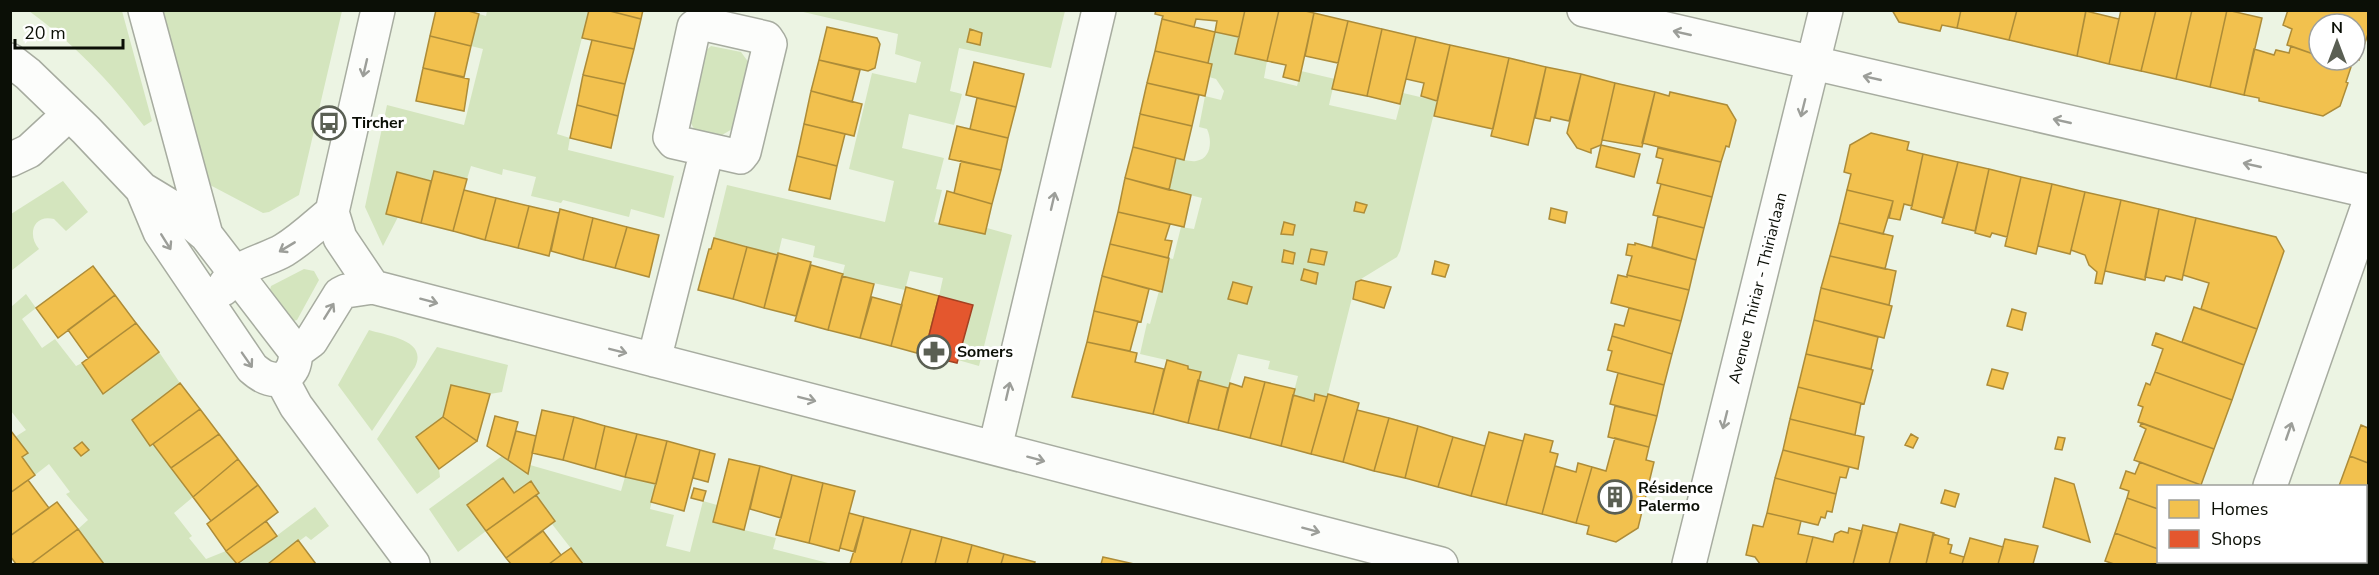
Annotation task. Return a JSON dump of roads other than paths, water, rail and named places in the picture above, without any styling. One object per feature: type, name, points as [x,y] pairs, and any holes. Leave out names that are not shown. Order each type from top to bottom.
[{"type":"street","points":[[145,10],[206,235]]},
{"type":"street","points":[[372,287],[340,238],[332,212],[378,10]]},
{"type":"street","points":[[995,448],[1099,10]]},
{"type":"street","points":[[1584,10],[2368,191]]},
{"type":"street","name":"Avenue Thiriar - Thiriarlaan","points":[[1689,564],[1826,10]]},
{"type":"street","points":[[10,60],[28,74],[69,114],[142,189],[176,209],[206,235],[236,272],[289,366],[296,406],[412,564]]},
{"type":"street","points":[[10,160],[29,151],[69,114]]},
{"type":"street","points":[[654,360],[707,150]]},
{"type":"street","points":[[142,189],[160,232],[222,324],[260,375],[269,380],[289,366],[311,341],[340,294],[372,287],[1441,564]]},
{"type":"street","points":[[2270,485],[2368,206]]},
{"type":"street","points":[[222,324],[222,292],[226,280],[236,272],[283,250],[332,212]]},
{"type":"place","name":"Tircher","points":[[329,123]]},
{"type":"place","name":"Somers","points":[[934,352]]},
{"type":"place","name":"Résidence Palermo","points":[[1615,497]]}]
